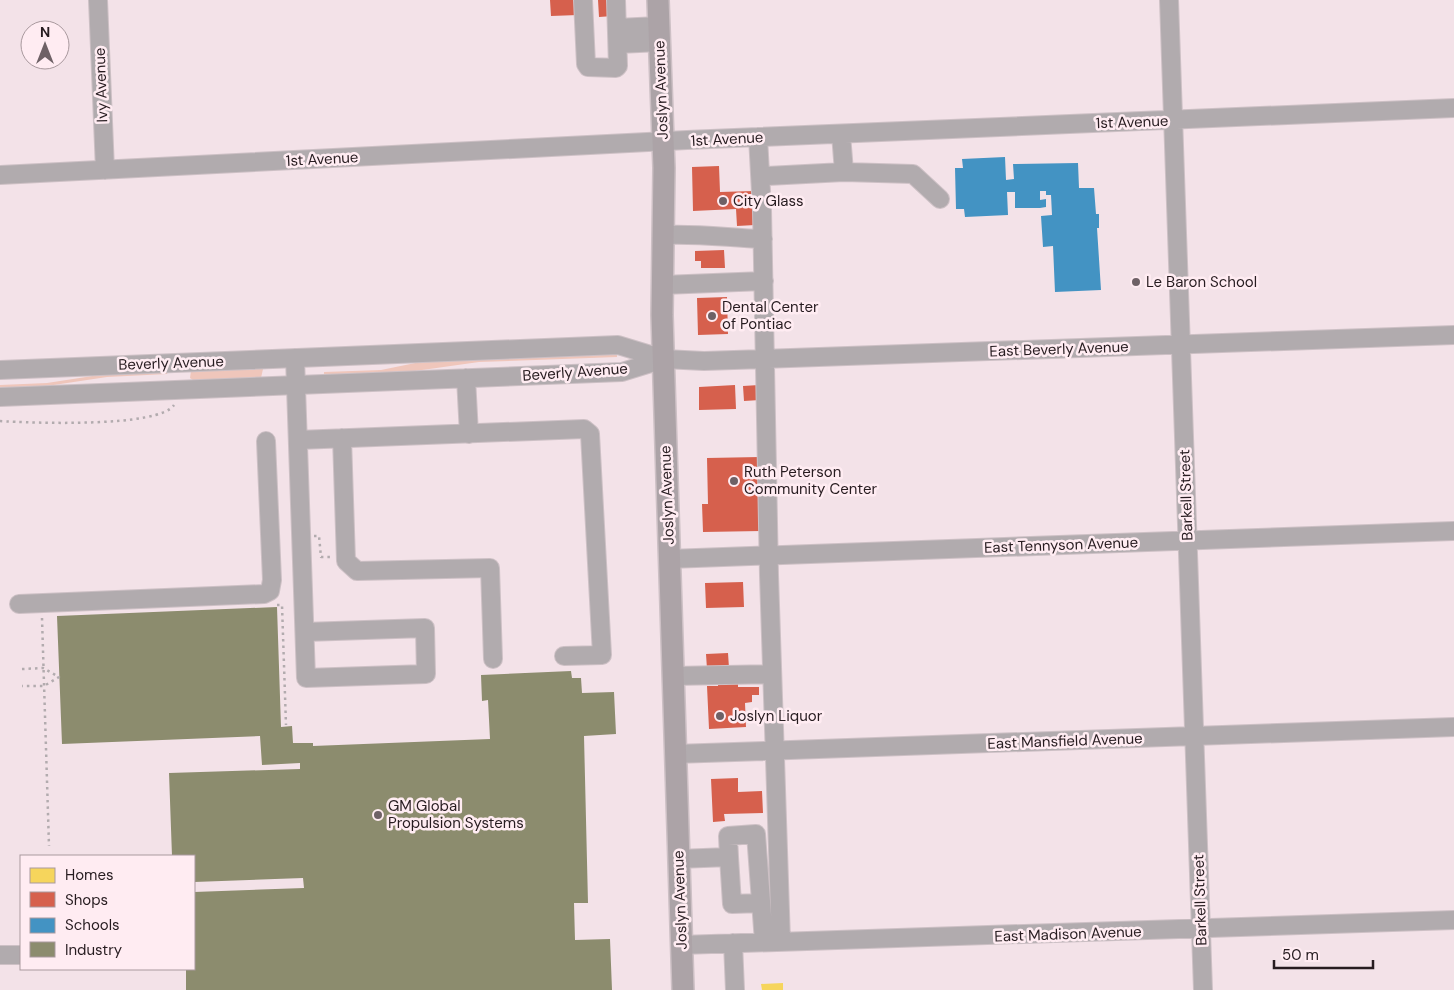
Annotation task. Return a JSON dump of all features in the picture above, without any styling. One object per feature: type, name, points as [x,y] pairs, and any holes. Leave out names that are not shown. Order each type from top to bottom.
[{"type":"main road","name":"Joslyn Avenue","points":[[658,0],[663,143],[664,359],[669,558],[683,990]]},
{"type":"street","name":"Ivy Avenue","points":[[98,0],[105,170]]},
{"type":"street","points":[[584,0],[588,67],[616,68],[618,66],[616,0]]},
{"type":"street","name":"Barkell Street","points":[[1169,0],[1203,990]]},
{"type":"street","points":[[617,36],[659,34]]},
{"type":"street","name":"1st Avenue","points":[[0,175],[758,137],[1454,108]]},
{"type":"street","points":[[841,134],[844,172]]},
{"type":"street","points":[[758,137],[763,239],[774,751],[773,942]]},
{"type":"street","points":[[767,176],[844,172],[913,174],[940,199]]},
{"type":"street","points":[[663,235],[693,233],[715,238],[763,239]]},
{"type":"street","points":[[663,285],[764,281]]},
{"type":"street","name":"East Beverly Avenue","points":[[664,359],[704,361],[1454,335]]},
{"type":"street","name":"Beverly Avenue","points":[[0,370],[618,345],[664,359]]},
{"type":"street","points":[[295,358],[306,678],[426,674],[425,628],[305,632]]},
{"type":"street","name":"Beverly Avenue","points":[[0,397],[622,372],[664,359]]},
{"type":"street","points":[[43,395],[112,381],[174,378],[179,372],[180,362]]},
{"type":"street","points":[[466,378],[469,434]]},
{"type":"street","points":[[298,440],[584,429],[590,434],[602,655],[564,656]]},
{"type":"street","points":[[342,438],[346,561],[357,571],[490,568],[493,659]]},
{"type":"street","points":[[20,604],[264,594],[270,591],[272,580],[266,441]]},
{"type":"street","name":"East Tennyson Avenue","points":[[669,558],[1454,531]]},
{"type":"street","points":[[673,676],[772,674]]},
{"type":"street","name":"East Mansfield Avenue","points":[[675,754],[1454,727]]},
{"type":"street","points":[[761,903],[732,904],[728,836],[756,834],[761,903],[773,942]]},
{"type":"street","points":[[678,859],[729,857]]},
{"type":"street","name":"East Madison Avenue","points":[[681,945],[1454,920]]},
{"type":"street","points":[[733,943],[735,990]]},
{"type":"street","points":[[0,955],[20,954]]},
{"type":"path","points":[[0,421],[70,423],[120,420],[158,415],[170,411],[174,404]]},
{"type":"path","points":[[273,605],[282,605],[286,725]]},
{"type":"path","points":[[42,613],[49,846]]},
{"type":"path","points":[[22,669],[43,668],[59,677],[44,686],[22,686]]},
{"type":"shaded area","points":[[617,353],[617,357],[479,362],[415,371],[324,375],[324,372],[381,370],[430,360]]},
{"type":"shaded area","points":[[261,367],[263,369],[261,378],[193,380],[190,378],[191,371]]},
{"type":"shaded area","points":[[168,371],[167,374],[107,377],[47,386],[0,388],[0,385],[47,383],[112,373]]},
{"type":"building: Homes","points":[[783,983],[783,990],[762,990],[761,984]]},
{"type":"building: Shops","points":[[550,0],[577,0],[578,15],[551,16]]},
{"type":"building: Shops","points":[[598,0],[613,0],[613,16],[599,17]]},
{"type":"building: Shops","name":"City Glass","points":[[719,166],[720,192],[754,191],[755,225],[737,226],[736,209],[693,211],[692,167]]},
{"type":"building: Shops","points":[[724,250],[725,268],[701,268],[701,261],[695,261],[695,251]]},
{"type":"building: Shops","name":"Dental Center of Pontiac","points":[[727,297],[728,334],[698,335],[697,298]]},
{"type":"building: Shops","points":[[735,385],[736,409],[699,410],[699,387]]},
{"type":"building: Shops","points":[[759,385],[760,400],[744,401],[743,386]]},
{"type":"building: Shops","name":"Ruth Peterson Community Center","points":[[760,457],[761,531],[703,532],[702,504],[708,504],[707,458]]},
{"type":"building: Shops","points":[[743,582],[744,607],[706,608],[705,583]]},
{"type":"building: Shops","points":[[728,653],[729,668],[707,669],[706,654]]},
{"type":"building: Shops","points":[[738,678],[738,687],[759,687],[759,695],[752,695],[752,702],[745,703],[746,727],[709,729],[707,686],[718,686],[718,679]]},
{"type":"building: Shops","points":[[738,778],[738,792],[762,791],[763,813],[724,814],[725,821],[713,822],[711,779]]},
{"type":"building: Schools","points":[[1005,157],[1006,180],[1014,179],[1013,164],[1078,163],[1079,188],[1094,188],[1096,214],[1099,214],[1099,228],[1097,228],[1101,290],[1055,292],[1053,246],[1043,247],[1041,216],[1052,215],[1051,195],[1046,195],[1046,191],[1040,191],[1040,200],[1046,199],[1046,207],[1040,208],[1015,208],[1015,192],[1007,192],[1008,215],[965,217],[964,209],[956,209],[955,168],[963,168],[962,159]]},
{"type":"building: Industry","name":"GM Global Propulsion Systems","points":[[277,607],[281,727],[292,726],[293,743],[313,743],[313,746],[490,739],[488,700],[482,701],[481,675],[571,671],[572,678],[581,678],[582,693],[614,692],[616,734],[584,736],[588,903],[574,903],[575,940],[610,939],[612,990],[186,990],[186,970],[195,970],[195,892],[304,888],[303,878],[195,882],[195,855],[172,855],[169,773],[300,769],[300,763],[262,765],[260,736],[62,744],[57,616]]},
{"type":"place","name":"City Glass","points":[[723,201]]},
{"type":"place","name":"Le Baron School","points":[[1136,282]]},
{"type":"place","name":"Dental Center of Pontiac","points":[[712,316]]},
{"type":"place","name":"Ruth Peterson Community Center","points":[[734,481]]},
{"type":"place","name":"Joslyn Liquor","points":[[720,716]]},
{"type":"place","name":"GM Global Propulsion Systems","points":[[378,815]]}]
